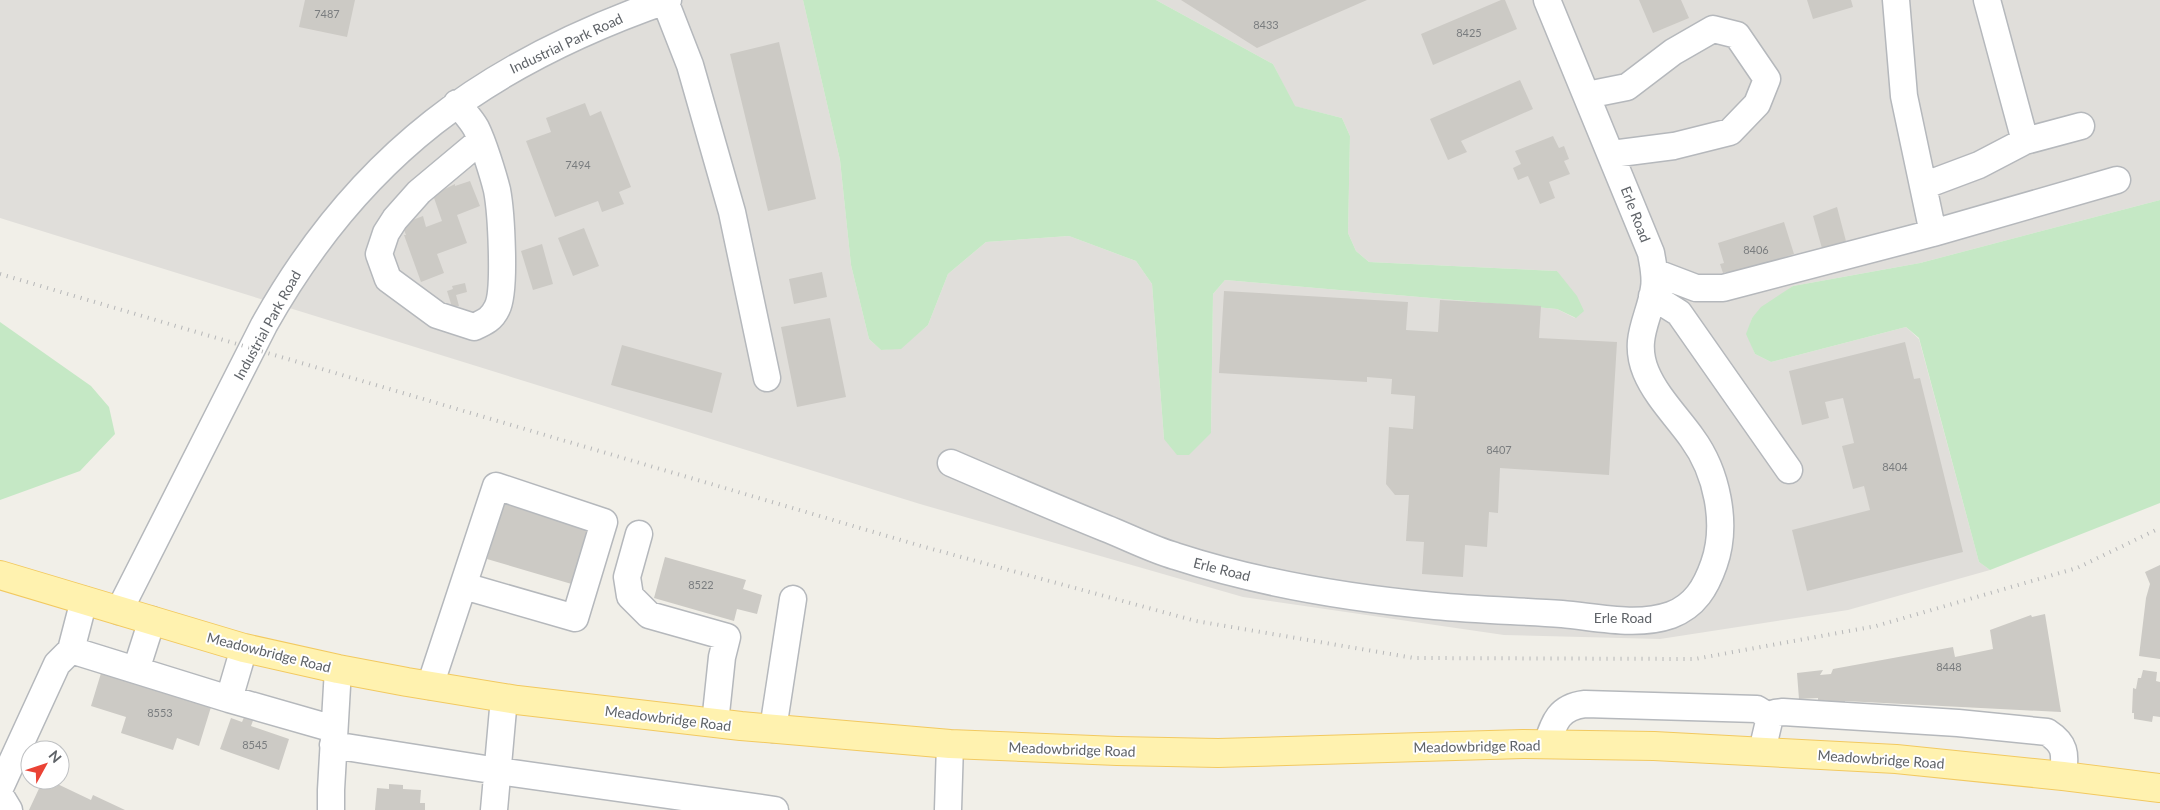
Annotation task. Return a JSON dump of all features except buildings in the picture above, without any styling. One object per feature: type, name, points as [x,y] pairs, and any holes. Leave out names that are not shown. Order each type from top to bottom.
[{"type":"main road","name":"Meadowbridge Road","points":[[0,575],[244,648],[338,668],[504,698],[772,729],[950,744],[1218,753],[1547,744],[1762,751],[1896,759],[2160,788]]},
{"type":"street","name":"Erle Road","points":[[951,463],[1038,501],[1174,556],[1280,583],[1435,606],[1609,619],[1638,620],[1667,616],[1682,610],[1695,600],[1705,587],[1715,562],[1720,538],[1720,514],[1714,486],[1707,465],[1694,441],[1665,402],[1646,372],[1641,354],[1641,339],[1653,284],[1651,253],[1612,154],[1547,0]]},
{"type":"street","points":[[1896,0],[1904,96],[1932,233]]},
{"type":"street","points":[[1987,0],[2025,141]]},
{"type":"street","points":[[666,1],[690,65],[732,212],[767,378]]},
{"type":"street","name":"Industrial Park Road","points":[[120,611],[264,325],[287,284],[317,240],[350,200],[379,170],[426,128],[457,103],[492,80],[561,42],[623,16],[666,1]]},
{"type":"street","points":[[1587,95],[1627,87],[1673,52],[1713,30],[1737,35],[1767,79],[1757,104],[1730,132],[1674,146],[1612,154]]},
{"type":"street","points":[[457,103],[476,128],[497,190],[502,279],[498,307],[488,320],[474,327],[437,315],[388,279],[379,254],[386,233],[395,219],[419,192],[480,141]]},
{"type":"street","points":[[1922,186],[1979,165],[2025,141],[2081,126]]},
{"type":"street","points":[[1653,284],[1696,288],[1723,288],[1932,233],[2117,180]]},
{"type":"street","points":[[1653,284],[1679,313],[1789,470]]},
{"type":"street","points":[[430,686],[496,486],[604,522],[575,618],[464,586]]},
{"type":"street","points":[[639,534],[627,577],[630,596],[649,616],[727,637],[722,657],[715,723]]},
{"type":"street","points":[[772,729],[793,598]]},
{"type":"street","points":[[0,788],[57,664],[71,650],[84,600]]},
{"type":"street","points":[[136,670],[152,620]]},
{"type":"street","points":[[228,698],[244,648]]},
{"type":"street","points":[[71,650],[228,698],[334,737],[498,771],[775,810]]},
{"type":"street","points":[[332,810],[338,668]]},
{"type":"street","points":[[494,810],[504,698]]},
{"type":"street","points":[[1547,744],[1554,724],[1572,706],[1757,709],[1770,717]]},
{"type":"street","points":[[1762,751],[1770,717],[1775,713],[1958,723],[2047,732],[2058,739],[2063,749],[2065,757],[2063,776]]},
{"type":"street","points":[[948,810],[950,744]]},
{"type":"street","points":[[0,795],[9,810]]},
{"type":"shaded area","points":[[0,0],[803,0],[840,160],[851,265],[869,339],[881,350],[901,348],[928,325],[948,274],[986,242],[1069,236],[1136,261],[1152,284],[1164,439],[1211,433],[1213,294],[1225,280],[1557,309],[1575,318],[1557,271],[1369,262],[1356,251],[1348,233],[1350,136],[1342,118],[1294,106],[1273,64],[1156,0],[2160,0],[2160,200],[1920,263],[1793,286],[1752,318],[1747,334],[1755,354],[1771,362],[1906,327],[1919,339],[1979,562],[1990,570],[1848,610],[1660,639],[1504,635],[1243,597],[920,504],[0,218]]},
{"type":"green space","points":[[803,0],[1156,0],[1273,64],[1295,106],[1342,118],[1350,136],[1348,233],[1356,251],[1369,262],[1557,271],[1577,296],[1584,311],[1576,318],[1557,309],[1225,280],[1213,294],[1211,433],[1189,455],[1177,455],[1164,439],[1152,284],[1136,261],[1069,236],[986,242],[948,274],[928,325],[901,349],[881,350],[869,339],[851,265],[840,160]]},
{"type":"green space","points":[[2160,200],[2160,503],[1990,570],[1979,562],[1919,338],[1906,327],[1771,362],[1755,354],[1746,334],[1752,318],[1761,307],[1793,286],[1920,263]]},
{"type":"green space","points":[[0,322],[91,386],[109,407],[115,434],[80,471],[0,500]]},
{"type":"railway","points":[[0,274],[921,546],[1196,621],[1414,658],[1695,659],[1876,626],[2077,568],[2160,528]]}]
